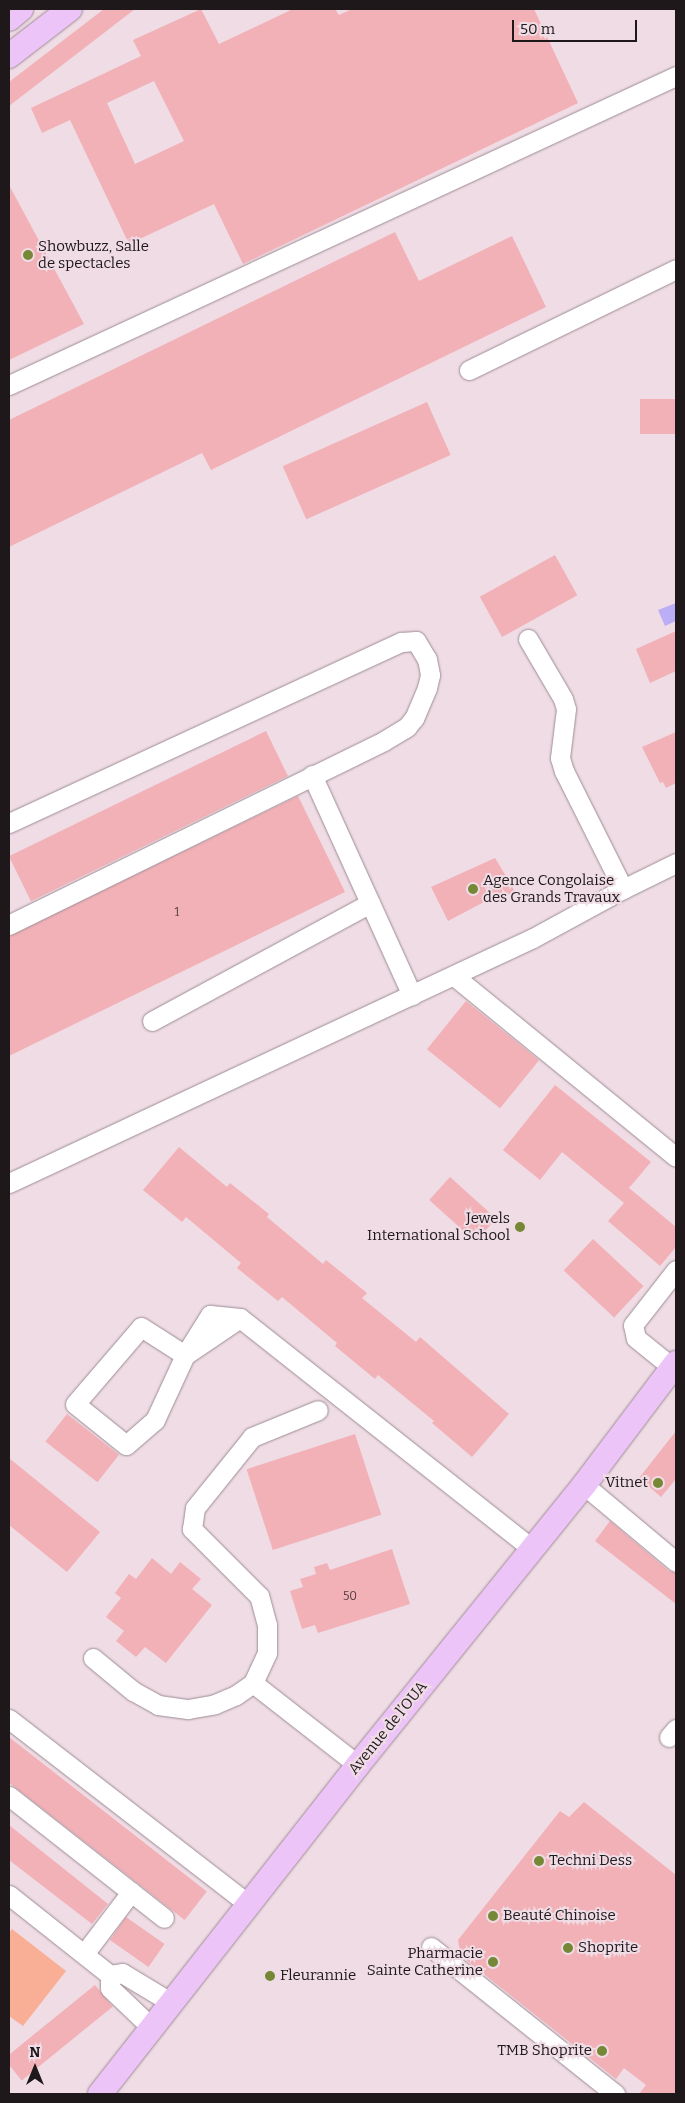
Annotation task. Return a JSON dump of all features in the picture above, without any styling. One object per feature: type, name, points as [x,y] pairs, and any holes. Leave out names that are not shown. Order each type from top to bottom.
[{"type":"main road","points":[[9,18],[21,9]]},
{"type":"main road","points":[[9,56],[69,9]]},
{"type":"main road","name":"Avenue de l’OUA","points":[[100,2094],[358,1766],[584,1485],[674,1365]]},
{"type":"street","points":[[9,385],[676,76]]},
{"type":"street","points":[[469,370],[676,269]]},
{"type":"street","points":[[528,639],[563,699],[566,709],[560,758],[564,771],[623,889]]},
{"type":"street","points":[[9,823],[401,642],[416,641],[427,658],[430,675],[427,688],[414,718],[407,727],[384,741],[9,925]]},
{"type":"street","points":[[312,775],[412,995]]},
{"type":"street","points":[[9,1183],[454,976],[533,938],[623,889],[676,864]]},
{"type":"street","points":[[152,1021],[370,903]]},
{"type":"street","points":[[454,976],[676,1157]]},
{"type":"street","points":[[674,1365],[636,1338],[633,1325],[676,1270]]},
{"type":"street","points":[[185,1355],[140,1327],[75,1404],[126,1445],[156,1420],[185,1355],[240,1318],[532,1548]]},
{"type":"street","points":[[93,1658],[133,1691],[158,1705],[188,1709],[215,1704],[236,1695],[253,1683],[266,1653],[266,1625],[259,1596],[192,1529],[195,1508],[252,1437],[318,1410]]},
{"type":"street","points":[[584,1485],[676,1562]]},
{"type":"street","points":[[253,1683],[358,1766]]},
{"type":"street","points":[[9,1719],[250,1905]]},
{"type":"street","points":[[9,1796],[164,1918]]},
{"type":"street","points":[[84,1954],[131,1892]]},
{"type":"street","points":[[9,1895],[110,1975],[122,1973],[172,2003]]},
{"type":"street","points":[[431,1947],[615,2094]]},
{"type":"street","points":[[110,1975],[110,1988],[152,2028]]},
{"type":"shaded area","points":[[676,603],[676,621],[665,626],[658,610]]},
{"type":"shaded area","points":[[12,1929],[66,1971],[23,2026],[9,2016],[9,1933]]},
{"type":"building","points":[[104,9],[135,9],[9,106],[9,82]]},
{"type":"building","points":[[201,9],[219,44],[293,9],[335,9],[339,15],[352,9],[534,9],[578,103],[243,264],[214,204],[129,244],[70,120],[42,133],[31,108],[141,56],[133,40]],"holes":[[[154,81],[184,141],[135,164],[107,103]]]},
{"type":"building","name":"Showbuzz, Salle de spectacles","points":[[9,185],[84,324],[9,360]]},
{"type":"building","points":[[395,232],[419,281],[512,236],[546,307],[211,470],[202,453],[9,547],[9,420]]},
{"type":"building","points":[[640,399],[676,399],[676,434],[640,434]]},
{"type":"building","points":[[427,402],[451,455],[306,519],[283,466]]},
{"type":"building","points":[[555,555],[577,595],[502,637],[480,597]]},
{"type":"building","points":[[676,631],[676,671],[650,683],[636,649]]},
{"type":"building","points":[[266,731],[288,776],[31,901],[9,856]]},
{"type":"building","points":[[676,732],[676,783],[666,788],[663,782],[660,783],[642,747]]},
{"type":"building","points":[[298,796],[345,892],[9,1056],[9,936]]},
{"type":"building","name":"Agence Congolaise des Grands Travaux","points":[[495,858],[515,891],[504,897],[501,893],[448,921],[431,887]]},
{"type":"building","points":[[466,1001],[539,1060],[500,1108],[427,1049]]},
{"type":"building","points":[[555,1085],[651,1162],[629,1188],[676,1227],[676,1247],[660,1266],[608,1221],[624,1203],[562,1152],[540,1180],[503,1150]]},
{"type":"building","points":[[179,1147],[227,1187],[230,1183],[269,1214],[267,1217],[323,1264],[326,1260],[367,1293],[362,1298],[416,1342],[420,1337],[509,1414],[472,1457],[432,1423],[434,1421],[378,1375],[375,1379],[335,1346],[337,1343],[282,1297],[278,1301],[237,1268],[241,1263],[186,1217],[182,1222],[143,1190]]},
{"type":"building","points":[[450,1177],[496,1218],[475,1242],[429,1200]]},
{"type":"building","points":[[593,1239],[643,1286],[614,1318],[564,1270]]},
{"type":"building","points":[[67,1414],[119,1455],[97,1482],[45,1442]]},
{"type":"building","points":[[676,1431],[676,1479],[661,1497],[639,1478]]},
{"type":"building","points":[[355,1434],[381,1515],[273,1550],[247,1469]]},
{"type":"building","points":[[9,1458],[100,1532],[67,1572],[9,1525]]},
{"type":"building","points":[[610,1521],[669,1571],[676,1573],[676,1604],[595,1541]]},
{"type":"building","points":[[392,1549],[410,1604],[318,1633],[315,1625],[302,1629],[290,1591],[303,1587],[300,1579],[316,1574],[314,1567],[327,1563],[330,1570]]},
{"type":"building","points":[[152,1558],[171,1574],[180,1562],[201,1579],[192,1589],[212,1605],[166,1663],[145,1647],[136,1657],[116,1641],[124,1631],[106,1617],[121,1598],[115,1593],[129,1574],[136,1579]]},
{"type":"building","points":[[9,1737],[207,1892],[185,1920],[9,1783]]},
{"type":"building","name":"Shoprite","points":[[584,1802],[676,1875],[676,2094],[639,2094],[646,2085],[624,2068],[616,2079],[460,1955],[458,1940],[560,1811],[569,1817]]},
{"type":"building","points":[[9,1825],[108,1904],[92,1924],[9,1860]]},
{"type":"building","points":[[126,1917],[165,1944],[148,1967],[110,1940]]},
{"type":"building","points":[[95,1985],[113,2007],[22,2080],[9,2065],[9,2055]]},
{"type":"place","name":"Showbuzz, Salle de spectacles","points":[[28,255]]},
{"type":"place","name":"Agence Congolaise des Grands Travaux","points":[[473,889]]},
{"type":"place","name":"Jewels International School","points":[[520,1227]]},
{"type":"place","name":"Vitnet","points":[[658,1483]]},
{"type":"place","name":"Techni Dess","points":[[539,1861]]},
{"type":"place","name":"Beauté Chinoise","points":[[493,1916]]},
{"type":"place","name":"Shoprite","points":[[568,1948]]},
{"type":"place","name":"Pharmacie Sainte Catherine","points":[[493,1962]]},
{"type":"place","name":"Fleurannie","points":[[270,1976]]},
{"type":"place","name":"TMB Shoprite","points":[[602,2051]]}]
